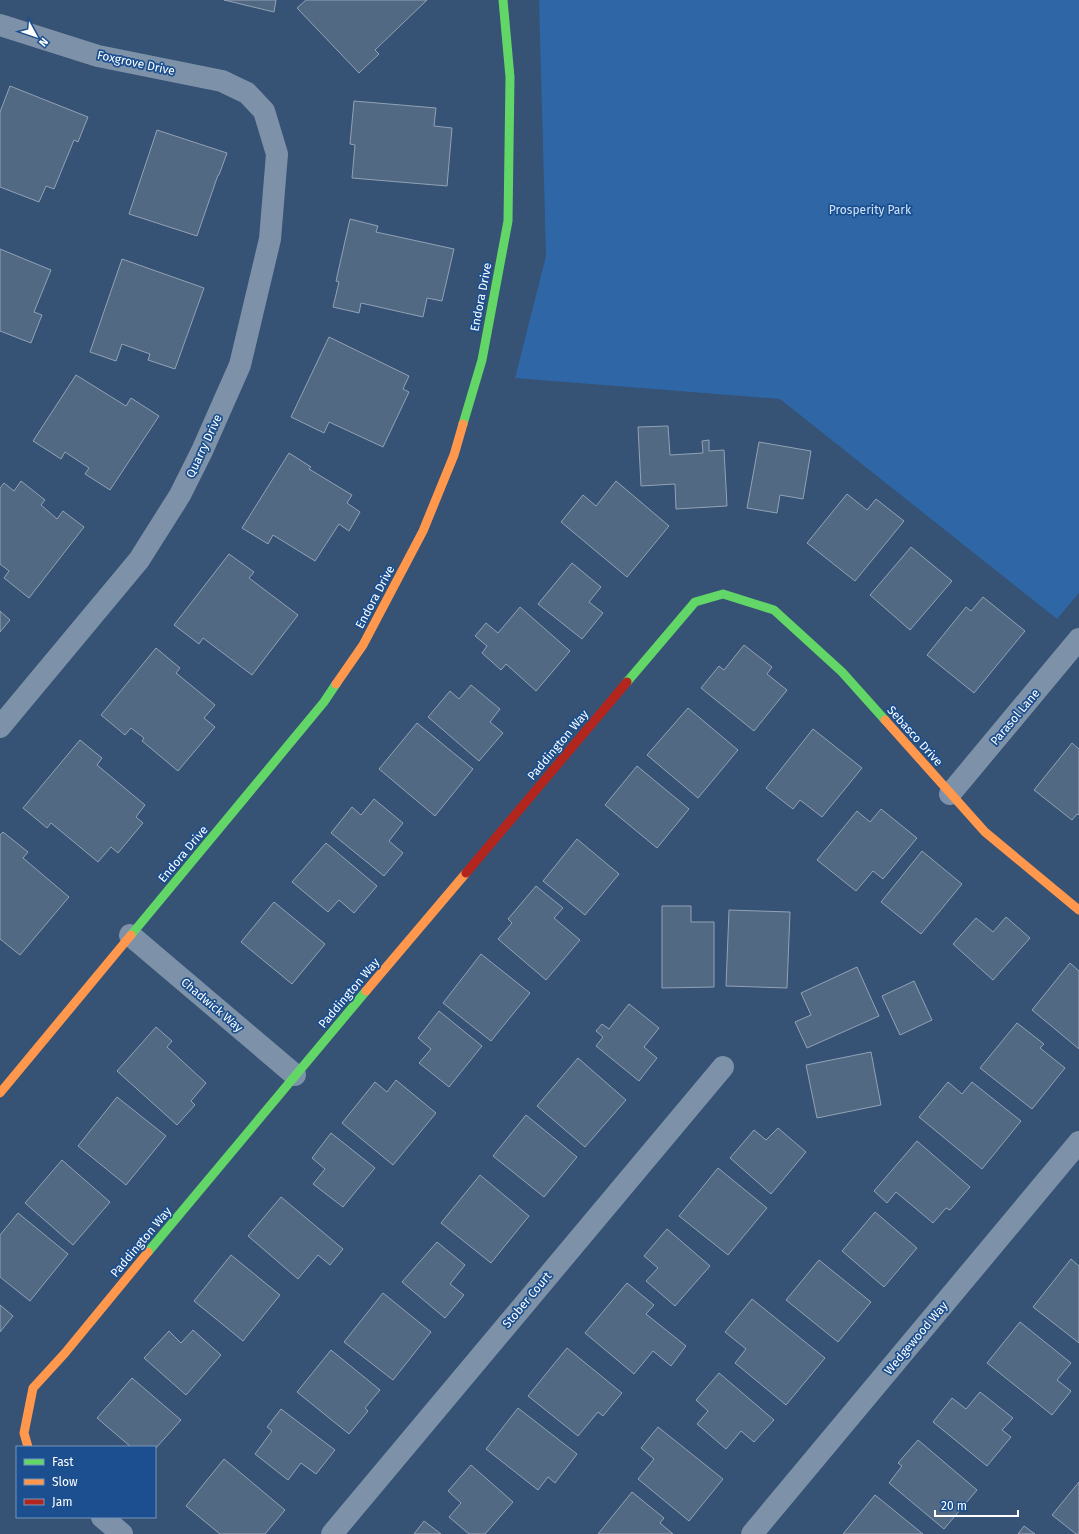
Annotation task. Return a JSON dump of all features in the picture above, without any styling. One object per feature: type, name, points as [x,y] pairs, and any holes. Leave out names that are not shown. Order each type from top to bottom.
[{"type":"street","name":"Endora Drive","points":[[0,1093],[324,702],[359,651],[423,531],[454,455],[482,360],[508,222],[510,77],[503,0]]},
{"type":"street","name":"Foxgrove Drive","points":[[0,25],[98,56],[222,81],[247,93],[264,111]]},
{"type":"street","name":"Quarry Drive","points":[[0,727],[139,560],[180,495],[202,451],[240,365],[270,239],[277,154],[264,111]]},
{"type":"street","name":"Sebasco Drive","points":[[723,594],[774,610],[842,672],[985,832],[1079,910]]},
{"type":"street","name":"Paddington Way","points":[[28,1446],[24,1433],[33,1388],[70,1347],[294,1075],[695,602],[723,594]]},
{"type":"street","name":"Parasol Lane","points":[[950,794],[1079,639]]},
{"type":"street","name":"Chadwick Way","points":[[130,935],[294,1075]]},
{"type":"street","name":"Stober Court","points":[[332,1534],[723,1067]]},
{"type":"street","name":"Wedgewood Way","points":[[752,1534],[1079,1142]]},
{"type":"street","points":[[103,1518],[122,1534]]},
{"type":"green space","name":"Prosperity Park","points":[[539,0],[1079,0],[1079,593],[1057,619],[780,399],[515,378],[546,256]]},
{"type":"building","points":[[224,0],[276,0],[274,12]]},
{"type":"building","points":[[306,0],[427,0],[375,50],[379,54],[359,73],[297,8]]},
{"type":"building","points":[[10,86],[88,117],[78,142],[74,140],[54,189],[46,186],[39,202],[0,187],[0,112]]},
{"type":"building","points":[[354,101],[436,108],[434,126],[452,128],[447,186],[352,178],[355,145],[350,144]]},
{"type":"building","points":[[157,130],[227,153],[197,236],[129,214]]},
{"type":"building","points":[[350,219],[378,226],[376,232],[454,249],[442,301],[427,298],[423,317],[361,303],[359,313],[333,307],[339,282],[336,281]]},
{"type":"building","points":[[0,249],[51,270],[34,312],[42,315],[31,343],[0,331]]},
{"type":"building","points":[[122,259],[204,288],[175,369],[148,360],[150,354],[122,344],[116,361],[90,352]]},
{"type":"building","points":[[329,337],[409,376],[403,389],[409,392],[383,447],[329,422],[324,433],[291,417]]},
{"type":"building","points":[[76,375],[126,406],[131,398],[159,416],[110,490],[85,474],[89,468],[65,452],[61,459],[33,441]]},
{"type":"building","points":[[668,426],[670,455],[703,453],[702,441],[709,440],[709,451],[724,450],[727,506],[676,509],[675,484],[641,486],[638,427]]},
{"type":"building","points":[[759,442],[811,451],[803,499],[780,495],[777,513],[747,508]]},
{"type":"building","points":[[289,453],[311,467],[309,469],[352,495],[347,503],[360,512],[349,531],[339,524],[315,561],[273,535],[268,544],[242,528]]},
{"type":"building","points":[[21,481],[45,500],[41,505],[57,519],[63,511],[84,527],[29,598],[4,578],[9,571],[0,564],[0,488],[4,483],[14,491]]},
{"type":"building","points":[[616,481],[669,526],[627,577],[561,522],[583,495],[596,506]]},
{"type":"building","points":[[847,494],[867,510],[876,499],[904,521],[855,581],[807,543]]},
{"type":"building","points":[[911,547],[952,581],[910,630],[870,595]]},
{"type":"building","points":[[229,554],[254,572],[249,578],[298,615],[252,675],[203,638],[199,644],[174,625]]},
{"type":"building","points":[[572,563],[601,587],[589,602],[603,613],[582,639],[538,604]]},
{"type":"building","points":[[983,597],[1025,631],[974,693],[927,655],[966,607],[971,611]]},
{"type":"building","points":[[520,607],[570,651],[536,691],[506,664],[501,670],[482,653],[487,646],[475,636],[486,623],[498,633]]},
{"type":"building","points":[[0,611],[10,620],[0,632]]},
{"type":"building","points":[[744,645],[772,667],[767,674],[787,690],[754,731],[701,688],[719,666],[724,670]]},
{"type":"building","points":[[156,648],[180,668],[176,673],[215,705],[204,718],[215,727],[178,771],[142,741],[144,738],[131,728],[125,735],[101,715]]},
{"type":"building","points":[[471,685],[500,709],[490,722],[503,733],[479,761],[428,717],[450,691],[459,699]]},
{"type":"building","points":[[688,708],[738,750],[698,798],[647,755]]},
{"type":"building","points":[[417,723],[473,769],[435,816],[379,769]]},
{"type":"building","points":[[813,729],[862,768],[822,817],[800,800],[793,809],[766,788]]},
{"type":"building","points":[[80,740],[102,758],[97,765],[145,805],[136,817],[143,823],[118,853],[111,847],[98,862],[51,823],[47,828],[23,808]]},
{"type":"building","points":[[1072,743],[1079,749],[1079,815],[1077,814],[1072,820],[1034,790]]},
{"type":"building","points":[[637,766],[689,809],[657,848],[605,805]]},
{"type":"building","points":[[374,799],[403,823],[389,841],[403,853],[384,876],[331,833],[352,807],[361,815]]},
{"type":"building","points":[[881,809],[917,838],[883,879],[873,871],[856,891],[817,860],[857,811],[870,822]]},
{"type":"building","points":[[3,832],[28,852],[23,858],[69,897],[20,955],[0,939],[0,835]]},
{"type":"building","points":[[577,839],[619,874],[585,915],[543,881]]},
{"type":"building","points":[[326,843],[377,886],[354,913],[339,900],[328,912],[292,882]]},
{"type":"building","points":[[922,851],[962,884],[921,934],[881,902]]},
{"type":"building","points":[[536,886],[563,908],[554,918],[580,940],[546,980],[498,939],[512,923],[508,919]]},
{"type":"building","points":[[274,902],[325,944],[292,984],[241,942]]},
{"type":"building","points":[[662,906],[691,906],[691,922],[714,922],[714,987],[662,988]]},
{"type":"building","points":[[729,910],[790,912],[787,988],[726,986]]},
{"type":"building","points":[[1006,917],[1030,938],[993,980],[953,944],[976,918],[993,932]]},
{"type":"building","points":[[481,954],[530,993],[491,1041],[443,1003]]},
{"type":"building","points":[[1070,963],[1079,971],[1079,1049],[1032,1010]]},
{"type":"building","points":[[857,967],[879,1016],[807,1048],[795,1022],[811,1015],[801,993]]},
{"type":"building","points":[[914,981],[932,1020],[900,1035],[882,996]]},
{"type":"building","points":[[629,1004],[659,1028],[644,1047],[657,1058],[639,1081],[596,1046],[603,1037],[596,1031],[602,1024],[609,1029]]},
{"type":"building","points":[[439,1011],[482,1046],[449,1087],[419,1063],[431,1049],[418,1038]]},
{"type":"building","points":[[1017,1023],[1044,1044],[1040,1048],[1065,1068],[1032,1109],[980,1068]]},
{"type":"building","points":[[156,1027],[172,1041],[167,1047],[206,1083],[191,1101],[195,1105],[177,1125],[117,1071]]},
{"type":"building","points":[[871,1052],[881,1105],[817,1118],[806,1065]]},
{"type":"building","points":[[578,1058],[626,1100],[585,1147],[537,1106]]},
{"type":"building","points":[[396,1080],[436,1113],[393,1165],[342,1123],[375,1082],[387,1092]]},
{"type":"building","points":[[948,1082],[962,1094],[972,1082],[1021,1121],[982,1169],[919,1117]]},
{"type":"building","points":[[117,1097],[166,1136],[126,1185],[78,1146]]},
{"type":"building","points":[[526,1115],[577,1157],[544,1197],[493,1156]]},
{"type":"building","points":[[778,1128],[806,1152],[771,1194],[730,1158],[754,1130],[766,1140]]},
{"type":"building","points":[[331,1133],[375,1168],[343,1207],[313,1184],[325,1169],[312,1158]]},
{"type":"building","points":[[917,1141],[970,1187],[950,1210],[946,1208],[933,1223],[896,1192],[887,1203],[874,1191]]},
{"type":"building","points":[[62,1160],[110,1202],[73,1245],[25,1203]]},
{"type":"building","points":[[718,1168],[767,1208],[728,1255],[679,1216]]},
{"type":"building","points":[[480,1175],[529,1216],[491,1263],[441,1223]]},
{"type":"building","points":[[281,1197],[343,1249],[330,1265],[318,1255],[298,1279],[248,1236]]},
{"type":"building","points":[[875,1212],[917,1248],[884,1287],[842,1251]]},
{"type":"building","points":[[18,1213],[68,1254],[30,1301],[0,1277],[0,1235]]},
{"type":"building","points":[[667,1229],[710,1266],[675,1306],[646,1281],[658,1268],[644,1256]]},
{"type":"building","points":[[437,1242],[465,1265],[450,1284],[464,1295],[445,1318],[402,1282]]},
{"type":"building","points":[[231,1255],[280,1295],[243,1341],[194,1301]]},
{"type":"building","points":[[1071,1259],[1079,1266],[1079,1343],[1033,1307]]},
{"type":"building","points":[[819,1260],[871,1302],[838,1342],[786,1300]]},
{"type":"building","points":[[627,1283],[654,1305],[646,1314],[686,1346],[671,1366],[653,1351],[634,1374],[585,1333]]},
{"type":"building","points":[[383,1293],[431,1332],[393,1380],[344,1342]]},
{"type":"building","points":[[752,1299],[825,1358],[786,1405],[735,1363],[746,1349],[725,1332]]},
{"type":"building","points":[[0,1305],[13,1316],[0,1332]]},
{"type":"building","points":[[1020,1322],[1071,1363],[1057,1380],[1071,1391],[1052,1415],[987,1363]]},
{"type":"building","points":[[193,1330],[221,1355],[186,1395],[144,1358],[169,1331],[181,1343]]},
{"type":"building","points":[[567,1348],[622,1393],[603,1416],[598,1412],[578,1436],[528,1396]]},
{"type":"building","points":[[331,1350],[380,1390],[365,1408],[368,1411],[349,1434],[297,1392]]},
{"type":"building","points":[[719,1373],[774,1420],[754,1442],[741,1431],[726,1449],[697,1424],[708,1411],[696,1400]]},
{"type":"building","points":[[132,1378],[181,1420],[156,1448],[156,1446],[130,1446],[97,1418]]},
{"type":"building","points":[[980,1392],[1013,1418],[1002,1430],[1011,1437],[987,1466],[933,1422],[952,1398],[966,1409]]},
{"type":"building","points":[[518,1408],[577,1454],[555,1483],[548,1477],[538,1490],[486,1449]]},
{"type":"building","points":[[281,1409],[335,1450],[316,1474],[301,1463],[288,1480],[255,1454],[272,1431],[267,1427]]},
{"type":"building","points":[[658,1427],[723,1479],[689,1521],[638,1479],[654,1459],[641,1448]]},
{"type":"building","points":[[918,1440],[977,1490],[944,1529],[889,1483],[902,1466],[898,1463]]},
{"type":"building","points":[[224,1459],[285,1510],[265,1534],[220,1534],[186,1506]]},
{"type":"building","points":[[471,1465],[513,1502],[485,1534],[469,1534],[449,1517],[461,1503],[448,1491]]},
{"type":"building","points":[[1079,1482],[1079,1534],[1076,1534],[1052,1515]]},
{"type":"building","points":[[632,1492],[664,1518],[660,1523],[673,1534],[598,1534]]},
{"type":"building","points":[[875,1495],[923,1534],[843,1534]]},
{"type":"building","points":[[424,1521],[441,1534],[414,1534]]},
{"type":"building","points":[[1024,1526],[1035,1534],[1018,1534]]},
{"type":"traffic: fast","points":[[463,424],[482,360],[508,221],[510,77],[503,0]]},
{"type":"traffic: fast","points":[[627,682],[695,602],[723,594],[774,610],[842,672],[885,720]]},
{"type":"traffic: fast","points":[[131,935],[324,702],[336,684]]},
{"type":"traffic: fast","points":[[148,1252],[366,991]]},
{"type":"traffic: slow","points":[[336,684],[363,645],[423,531],[454,455],[463,424]]},
{"type":"traffic: slow","points":[[885,720],[985,832],[1079,910]]},
{"type":"traffic: slow","points":[[366,991],[466,873]]},
{"type":"traffic: slow","points":[[0,1093],[131,935]]},
{"type":"traffic: slow","points":[[28,1446],[24,1433],[33,1388],[65,1353],[148,1252]]},
{"type":"traffic: jam","points":[[466,873],[627,682]]}]
